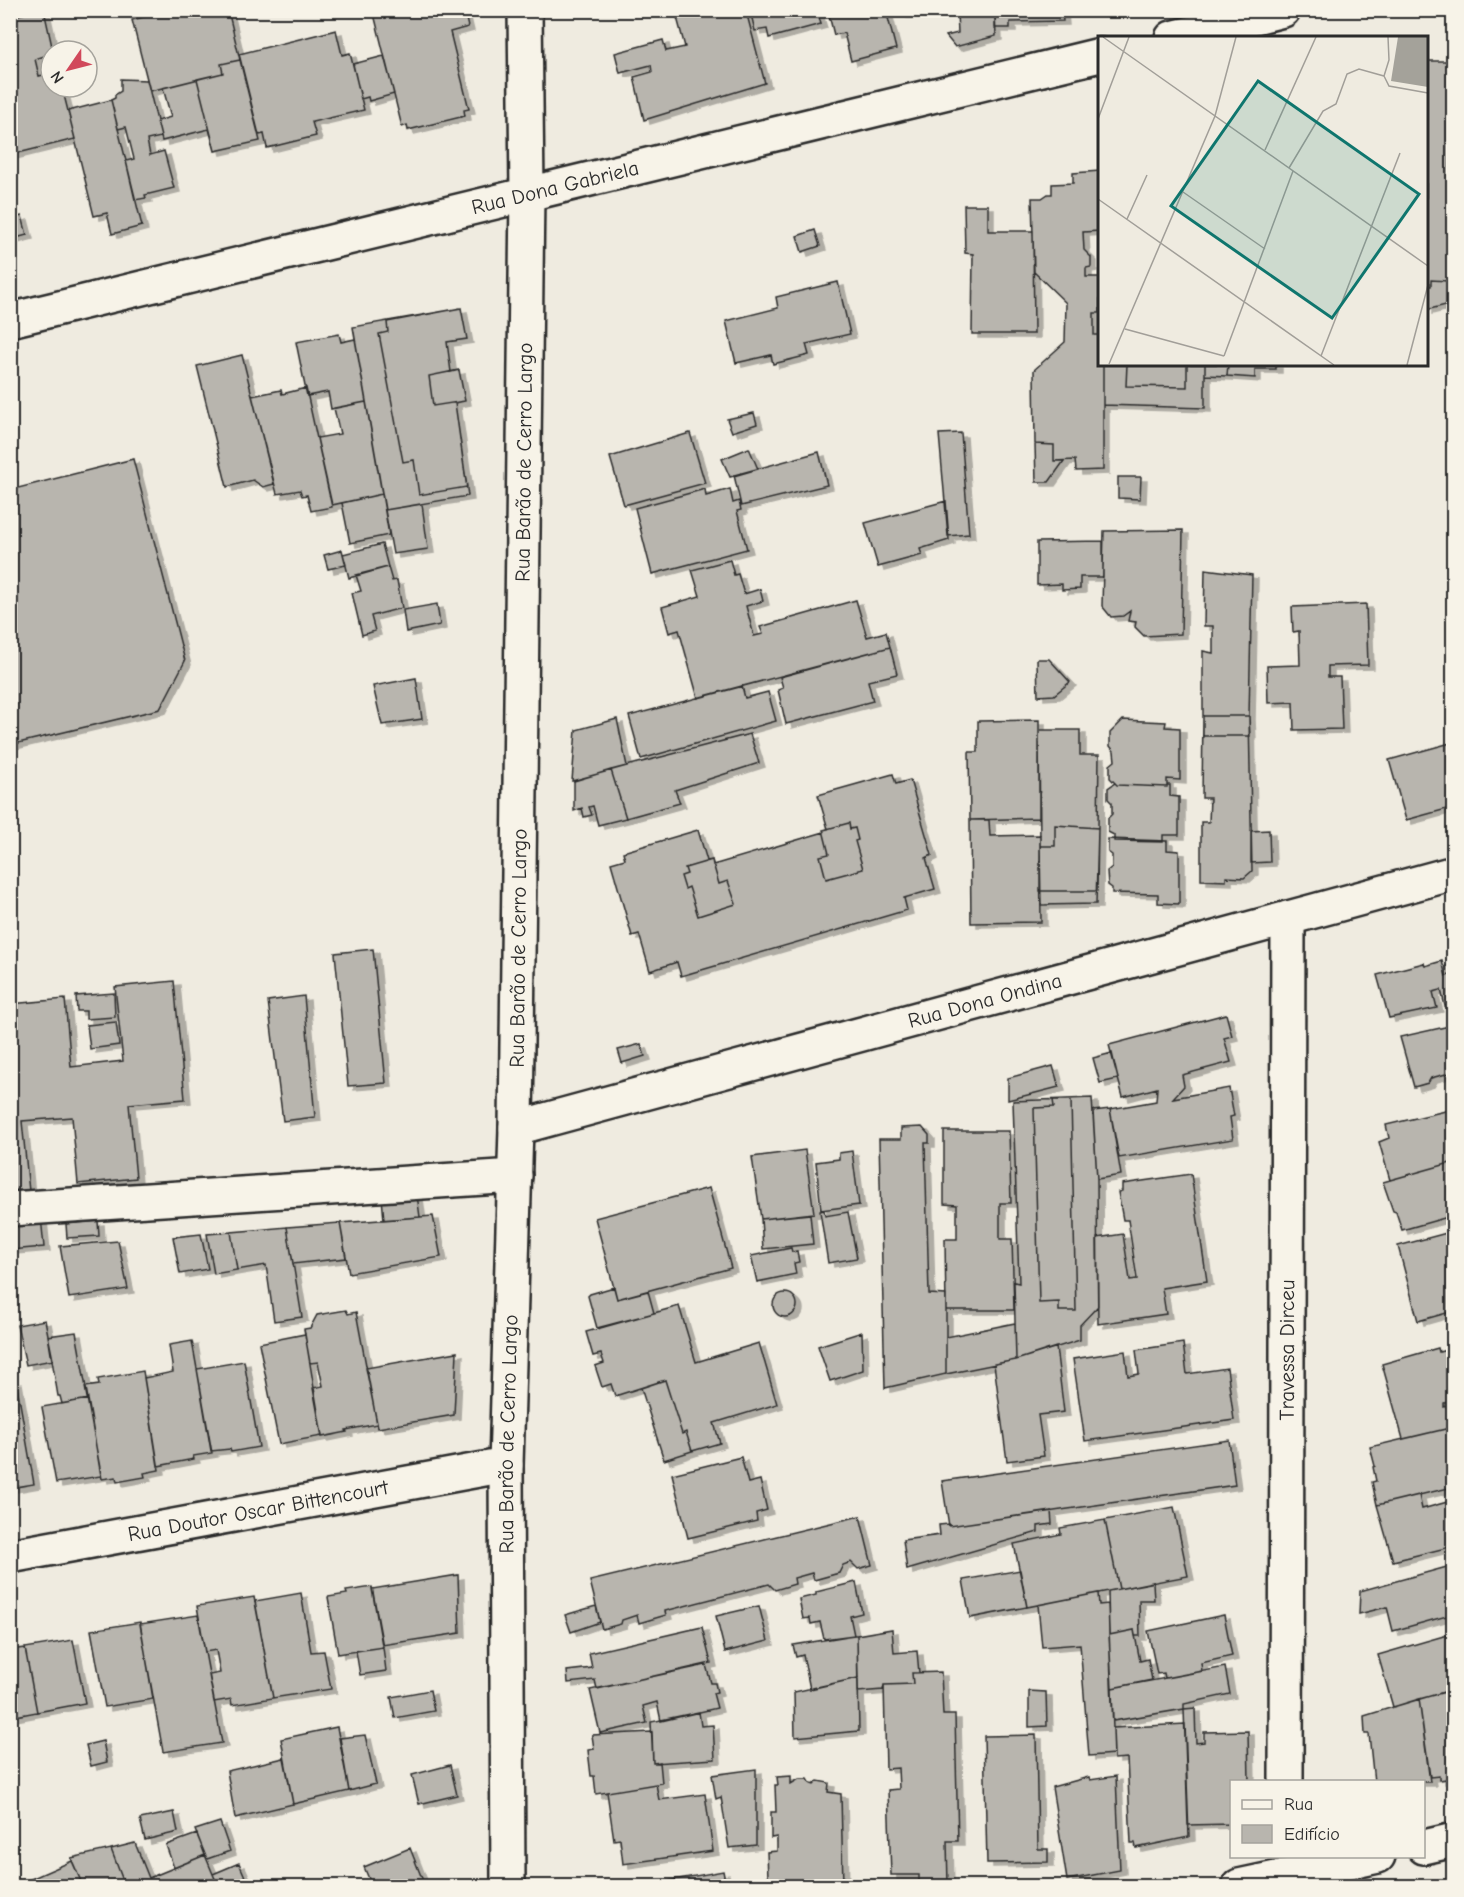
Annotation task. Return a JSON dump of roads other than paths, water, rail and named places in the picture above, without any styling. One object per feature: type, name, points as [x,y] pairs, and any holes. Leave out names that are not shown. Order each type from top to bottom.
[{"type":"street","name":"Rua Barão de Cerro Largo","points":[[508,1887],[506,1465],[516,1128],[527,193],[525,10]]},
{"type":"street","points":[[1180,36],[1283,10]]},
{"type":"street","name":"Rua Dona Gabriela","points":[[10,320],[1098,55]]},
{"type":"street","name":"Rua Dona Ondina","points":[[516,1128],[1454,873]]},
{"type":"street","name":"Travessa Dirceu","points":[[1286,1780],[1288,918]]},
{"type":"street","points":[[10,1209],[515,1176]]},
{"type":"street","name":"Rua Doutor Oscar Bittencourt","points":[[10,1556],[506,1465]]},
{"type":"street","points":[[1425,1847],[1454,1840]]},
{"type":"street","points":[[1239,1887],[1286,1866],[1368,1858]]}]
